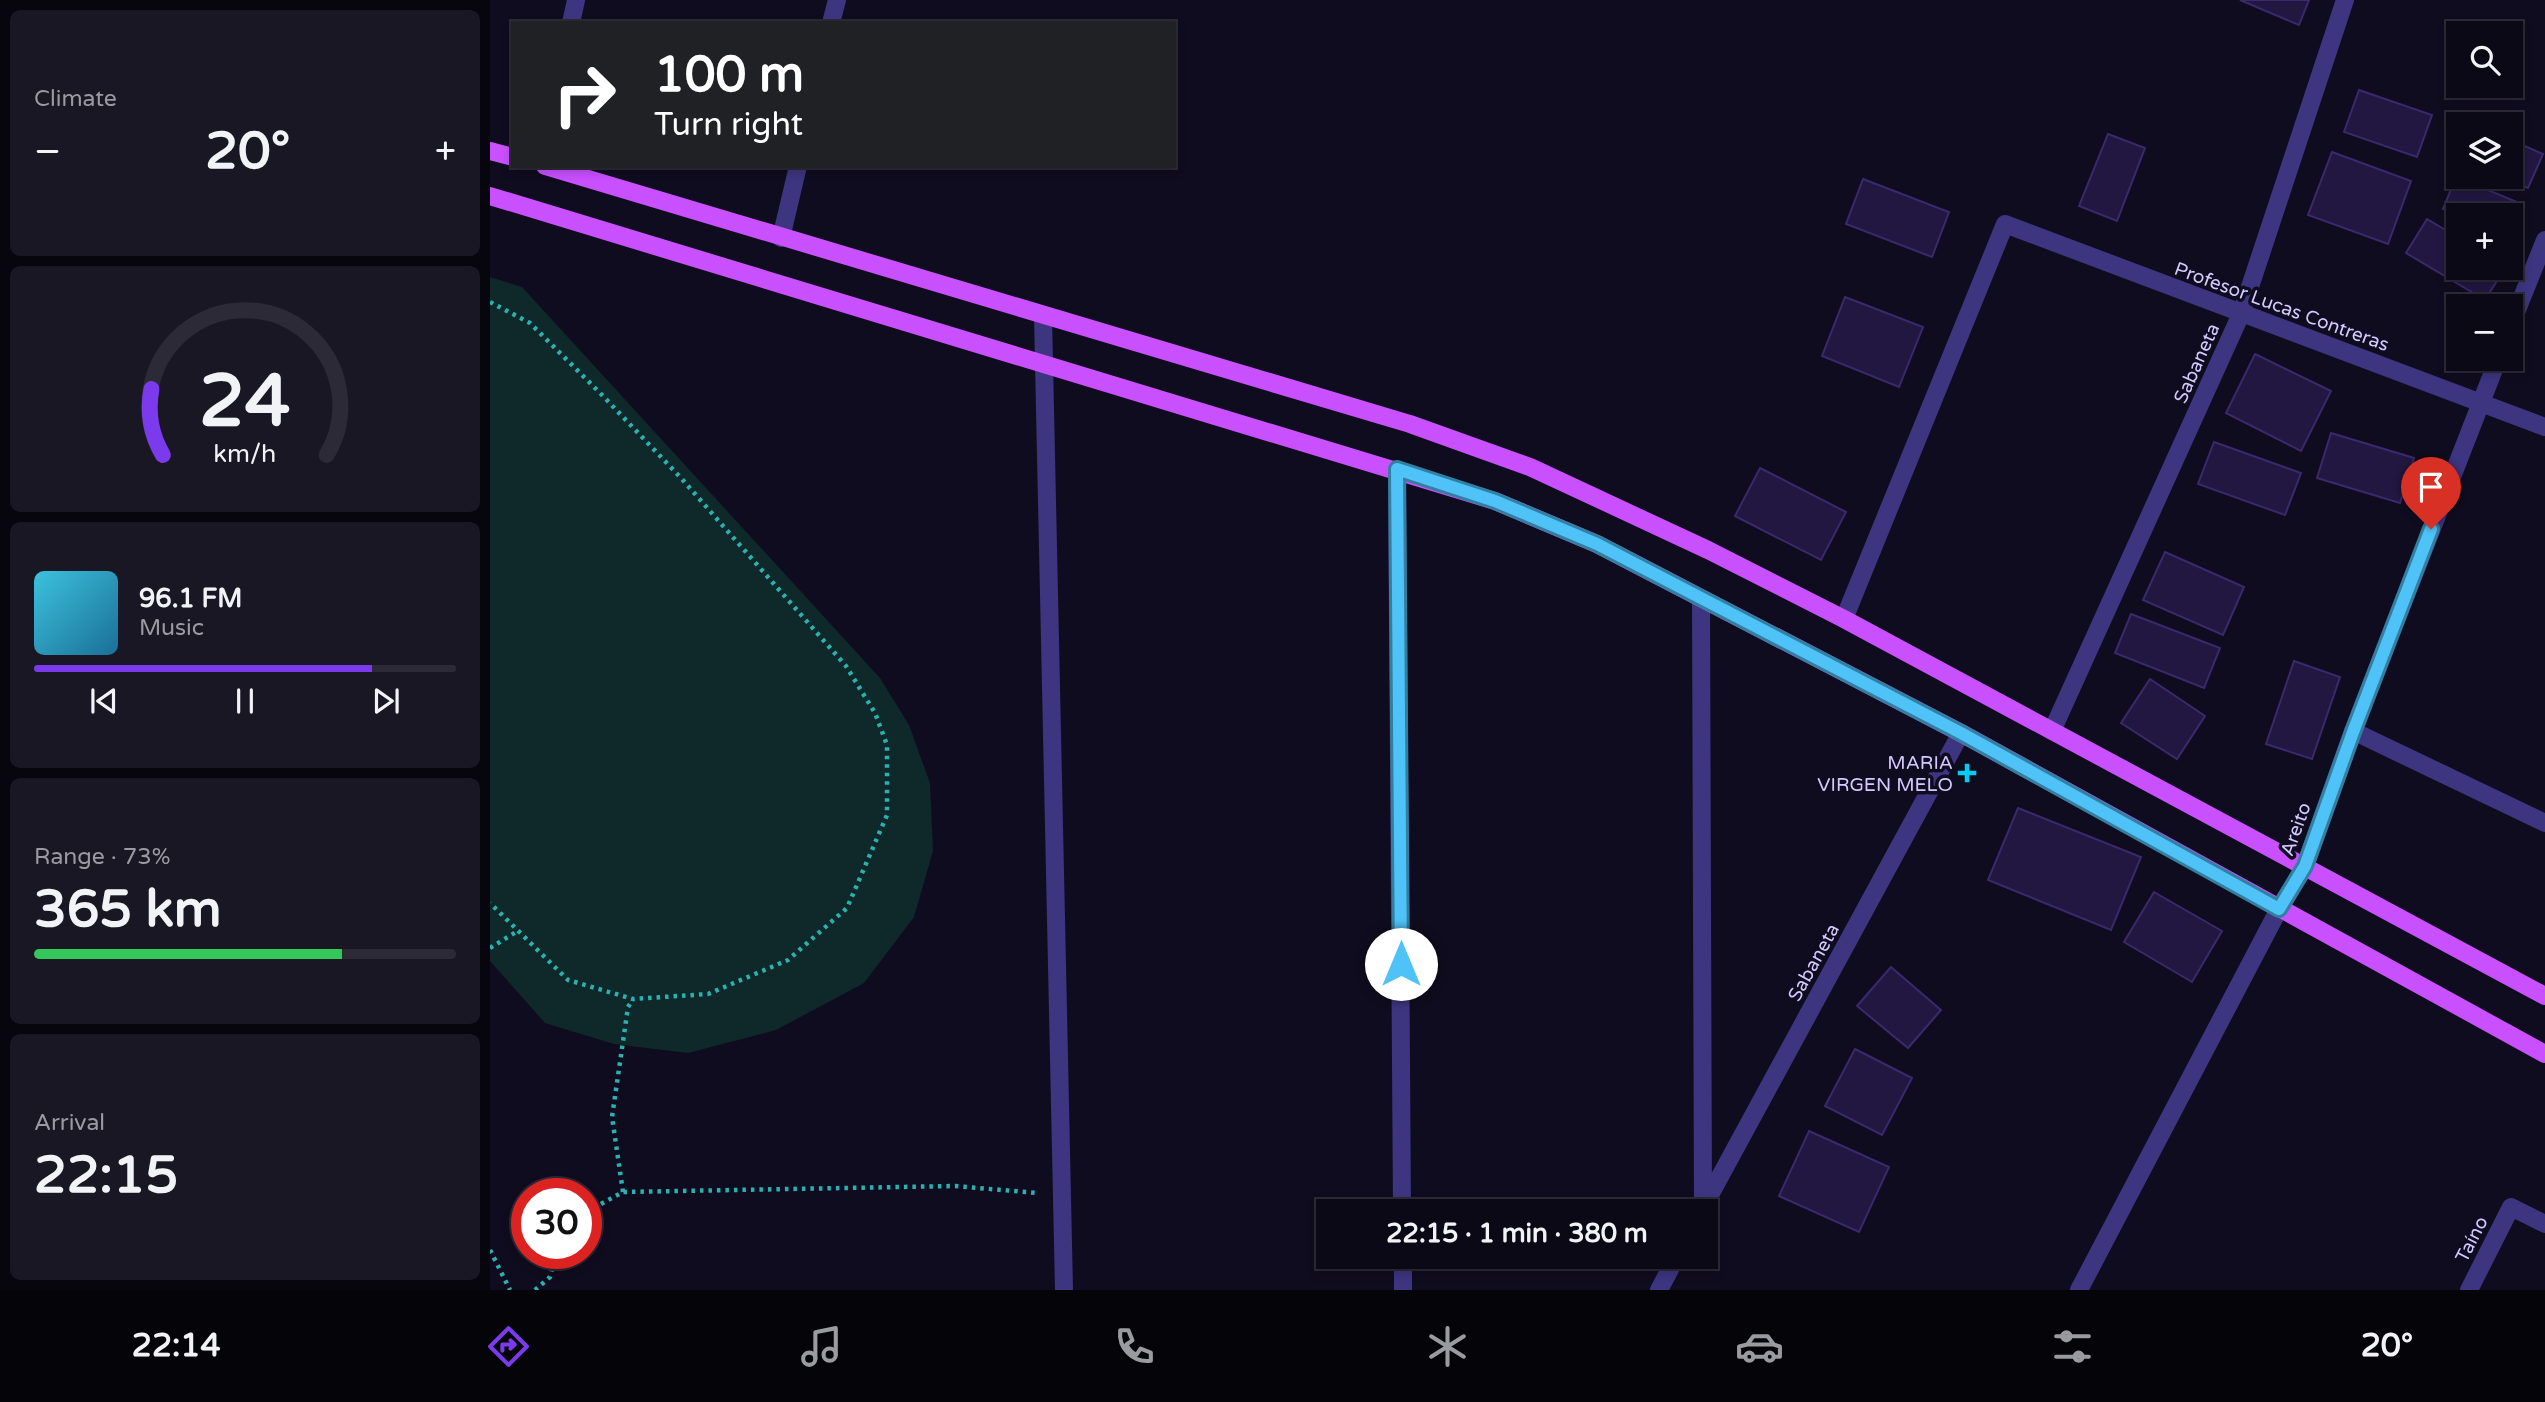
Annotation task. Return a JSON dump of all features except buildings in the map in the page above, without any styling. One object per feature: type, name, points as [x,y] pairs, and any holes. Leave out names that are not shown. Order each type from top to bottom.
[{"type":"main road","points":[[490,151],[511,156]]},
{"type":"main road","points":[[551,168],[1410,424],[1530,467],[1708,550],[1844,619],[2545,996]]},
{"type":"main road","points":[[490,196],[1044,365],[1397,469],[1495,501],[1597,544],[1961,733],[2545,1054]]},
{"type":"street","points":[[571,21],[576,0]]},
{"type":"street","points":[[832,21],[837,0]]},
{"type":"street","name":"Sabaneta","points":[[2052,731],[2241,314],[2345,0]]},
{"type":"street","points":[[780,238],[797,168]]},
{"type":"street","name":"Profesor Lucas Contreras","points":[[1844,619],[2005,224],[2545,427]]},
{"type":"street","points":[[2523,295],[2545,240]]},
{"type":"street","points":[[1043,316],[1064,1290]]},
{"type":"street","name":"Areito","points":[[2079,1290],[2279,909],[2305,866],[2353,732],[2493,371]]},
{"type":"street","points":[[1397,469],[1402,1199]]},
{"type":"street","points":[[1701,600],[1702,1199]]},
{"type":"street","points":[[2353,732],[2545,822]]},
{"type":"street","name":"Sabaneta","points":[[1707,1199],[1961,733]]},
{"type":"street","name":"Taíno","points":[[2469,1290],[2511,1207],[2545,1224]]},
{"type":"street","points":[[1403,1269],[1403,1290]]},
{"type":"street","points":[[1659,1290],[1670,1269]]},
{"type":"path","points":[[490,302],[530,323],[681,478],[846,666],[876,713],[887,745],[887,815],[847,908],[788,960],[708,994],[633,999],[568,980],[516,932],[490,903]]},
{"type":"path","points":[[490,948],[516,932]]},
{"type":"path","points":[[623,1192],[612,1117],[628,1007],[633,999]]},
{"type":"path","points":[[602,1203],[623,1192],[955,1186],[1062,1196]]},
{"type":"path","points":[[490,1250],[510,1290]]},
{"type":"path","points":[[535,1290],[550,1277],[552,1269]]},
{"type":"green space","points":[[490,277],[522,287],[880,678],[909,725],[930,783],[933,851],[914,917],[864,983],[776,1030],[688,1053],[614,1044],[545,1023],[490,961]]},
{"type":"place","name":"MARIA VIRGEN MELO","points":[[1967,773]]},
{"type":"route","points":[[1401,964],[1397,469],[1495,501],[1597,544],[1961,733],[2279,909],[2305,866],[2431,529]]}]
